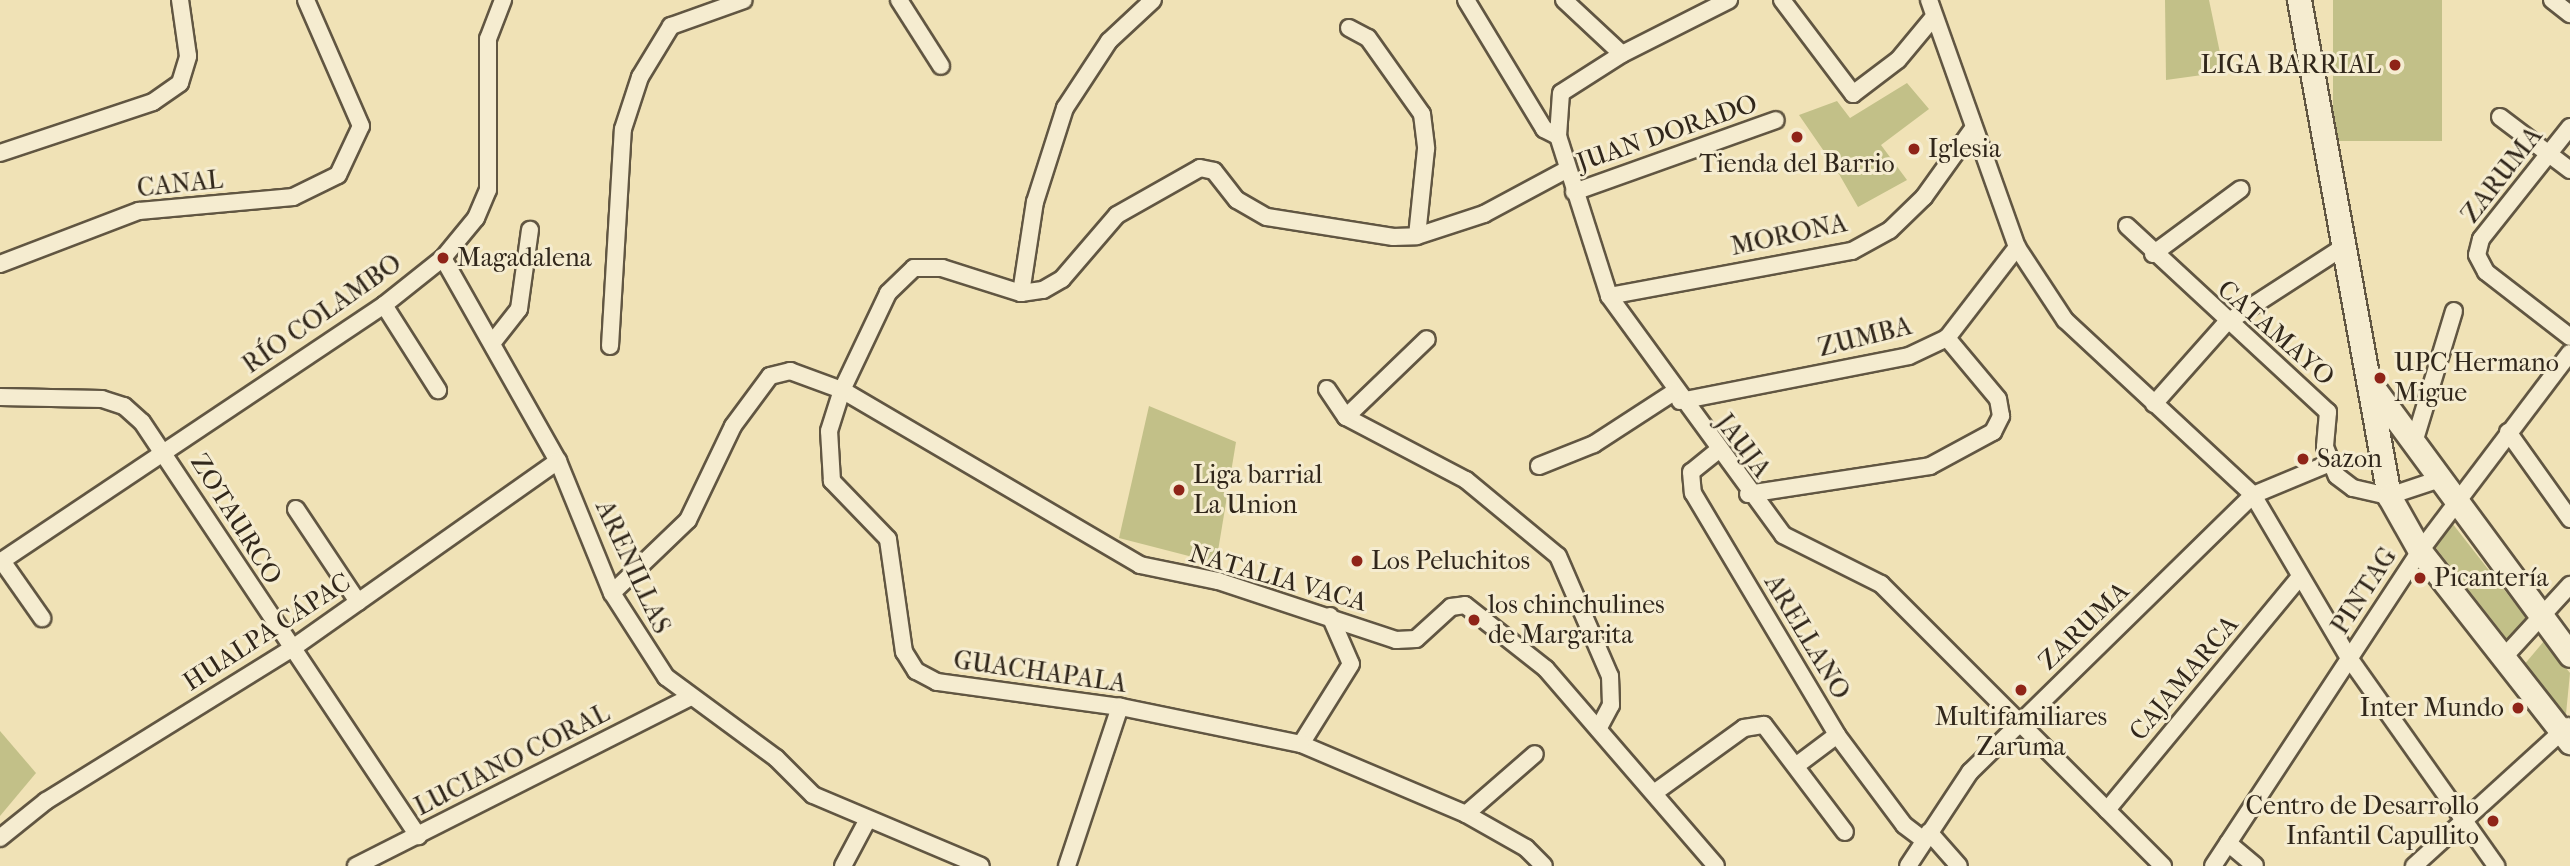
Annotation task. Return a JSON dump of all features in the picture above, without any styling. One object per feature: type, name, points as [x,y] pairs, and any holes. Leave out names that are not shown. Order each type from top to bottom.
[{"type":"street","points":[[0,153],[153,102],[180,83],[188,56],[180,0]]},
{"type":"street","name":"CANAL","points":[[0,264],[139,211],[314,192],[338,175],[361,126],[358,111],[306,0]]},
{"type":"street","name":"RÍO COLAMBO","points":[[1,562],[384,305],[443,258],[476,218],[488,190],[485,67],[503,0]]},
{"type":"street","points":[[610,346],[623,129],[640,77],[671,26],[744,0]]},
{"type":"street","points":[[899,0],[941,66]]},
{"type":"street","points":[[1153,0],[1109,41],[1065,108],[1035,202],[1021,293],[1062,279],[1117,215],[1200,168],[1214,171],[1237,200],[1267,217],[1417,236],[1484,214],[1566,170]]},
{"type":"street","points":[[1466,0],[1544,129],[1558,136]]},
{"type":"street","points":[[1564,0],[1622,54]]},
{"type":"street","name":"JAUJA","points":[[1729,0],[1709,4],[1561,93],[1558,136],[1566,170],[1609,296],[1748,494],[1805,551],[1881,584],[2018,724],[2163,866]]},
{"type":"street","points":[[1782,0],[1853,94],[1898,60],[1933,18]]},
{"type":"street","points":[[1929,0],[1972,130],[2017,247],[2065,320],[2253,495],[2299,578],[2349,658],[2496,866]]},
{"type":"street","points":[[2298,0],[2389,496],[2420,551],[2567,733],[2414,866]]},
{"type":"street","points":[[2552,0],[2570,14]]},
{"type":"street","points":[[1349,28],[1368,38],[1422,114],[1417,236]]},
{"type":"street","points":[[2500,117],[2570,170]]},
{"type":"street","name":"JUAN DORADO","points":[[1574,192],[1776,120]]},
{"type":"street","name":"ZARUMA","points":[[2570,127],[2481,239],[2477,256],[2486,272],[2570,337]]},
{"type":"street","name":"MORONA","points":[[1609,296],[1852,251],[1890,230],[1924,197],[1972,130]]},
{"type":"street","points":[[2153,254],[2241,189]]},
{"type":"street","name":"CATAMAYO","points":[[2127,226],[2226,323],[2328,412],[2330,463]]},
{"type":"street","points":[[493,342],[519,309],[530,230]]},
{"type":"street","name":"ZUMBA","points":[[1677,396],[1909,355],[1947,338],[2017,247]]},
{"type":"street","points":[[2154,404],[2226,323],[2342,248]]},
{"type":"street","name":"ARENILLAS","points":[[443,258],[493,342],[558,461],[612,593],[644,650],[690,697],[733,723],[813,795],[981,866]]},
{"type":"street","name":"GUACHAPALA","points":[[1021,293],[942,268],[914,268],[888,293],[842,390],[829,431],[832,481],[888,539],[904,652],[916,671],[937,682],[1120,707],[1301,744],[1465,814],[1526,848],[1544,866]]},
{"type":"street","points":[[384,305],[438,390]]},
{"type":"street","points":[[2413,446],[2454,311]]},
{"type":"street","points":[[1748,494],[1930,466],[1993,432],[2001,416],[1998,399],[1947,338]]},
{"type":"street","points":[[1346,416],[1427,339]]},
{"type":"street","name":"PINTAG","points":[[2213,866],[2455,500],[2570,352]]},
{"type":"street","name":"NATALIA VACA","points":[[612,593],[688,520],[733,426],[770,376],[790,371],[842,390],[1121,557],[1330,616],[1406,641],[1423,635],[1451,607],[1465,605],[1546,669],[1716,866]]},
{"type":"street","points":[[2366,378],[2437,480],[2455,500],[2570,654]]},
{"type":"street","points":[[1327,389],[1346,416],[1466,480],[1558,556],[1610,676],[1611,705],[1598,729]]},
{"type":"street","name":"ZOTAURCO","points":[[0,397],[79,396],[124,406],[163,451],[290,650],[418,836]]},
{"type":"street","points":[[1539,466],[1594,444],[1677,396]]},
{"type":"street","points":[[2508,432],[2570,519]]},
{"type":"street","name":"ARELLANO","points":[[1716,452],[1695,468],[1690,486],[1837,735],[1904,825],[1927,836],[1959,866]]},
{"type":"street","name":"HUALPA CÁPAC","points":[[0,838],[46,801],[290,650],[558,461]]},
{"type":"street","points":[[2330,463],[2353,488],[2389,496],[2437,480]]},
{"type":"street","name":"ZARUMA","points":[[1908,866],[1970,772],[2253,495],[2330,463]]},
{"type":"street","points":[[296,509],[358,601]]},
{"type":"street","points":[[1,562],[42,618]]},
{"type":"street","name":"CAJAMARCA","points":[[2107,810],[2299,578]]},
{"type":"street","points":[[2504,657],[2543,619],[2570,585]]},
{"type":"street","points":[[1301,744],[1351,664],[1330,616]]},
{"type":"street","name":"LUCIANO CORAL","points":[[356,866],[690,697]]},
{"type":"street","points":[[1067,866],[1120,707]]},
{"type":"street","points":[[1654,793],[1751,724],[1769,728],[1845,832]]},
{"type":"street","points":[[1797,765],[1837,735]]},
{"type":"street","points":[[1465,814],[1535,754]]},
{"type":"street","points":[[843,866],[868,819]]},
{"type":"street","points":[[2228,843],[2255,866]]},
{"type":"shaded area","points":[[2165,0],[2209,0],[2224,72],[2166,80]]},
{"type":"shaded area","name":"LIGA BARRIAL","points":[[2333,0],[2442,0],[2442,141],[2333,141]]},
{"type":"shaded area","points":[[1907,83],[1929,109],[1881,145],[1907,180],[1858,207],[1839,174],[1830,173],[1830,160],[1799,115],[1837,101],[1850,118]]},
{"type":"shaded area","name":"Liga barrial La Union","points":[[1149,406],[1236,442],[1216,563],[1119,538]]},
{"type":"shaded area","points":[[2452,523],[2529,622],[2507,639],[2430,540]]},
{"type":"shaded area","points":[[2544,641],[2570,673],[2566,714],[2523,666]]},
{"type":"shaded area","points":[[0,731],[36,773],[0,816]]},
{"type":"place","name":"LIGA BARRIAL","points":[[2395,65]]},
{"type":"place","name":"Tienda del Barrio","points":[[1797,137]]},
{"type":"place","name":"Iglesia","points":[[1914,149]]},
{"type":"place","name":"Magadalena","points":[[443,258]]},
{"type":"place","name":"UPC Hermano Migue","points":[[2380,378]]},
{"type":"place","name":"Sazon","points":[[2303,459]]},
{"type":"place","name":"Liga barrial La Union","points":[[1179,490]]},
{"type":"place","name":"Los Peluchitos","points":[[1357,561]]},
{"type":"place","name":"Picantería","points":[[2420,578]]},
{"type":"place","name":"los chinchulines de Margarita","points":[[1474,620]]},
{"type":"place","name":"Multifamiliares Zaruma","points":[[2021,690]]},
{"type":"place","name":"Inter Mundo","points":[[2518,708]]},
{"type":"place","name":"Centro de Desarrollo Infantil Capullito","points":[[2493,821]]}]
